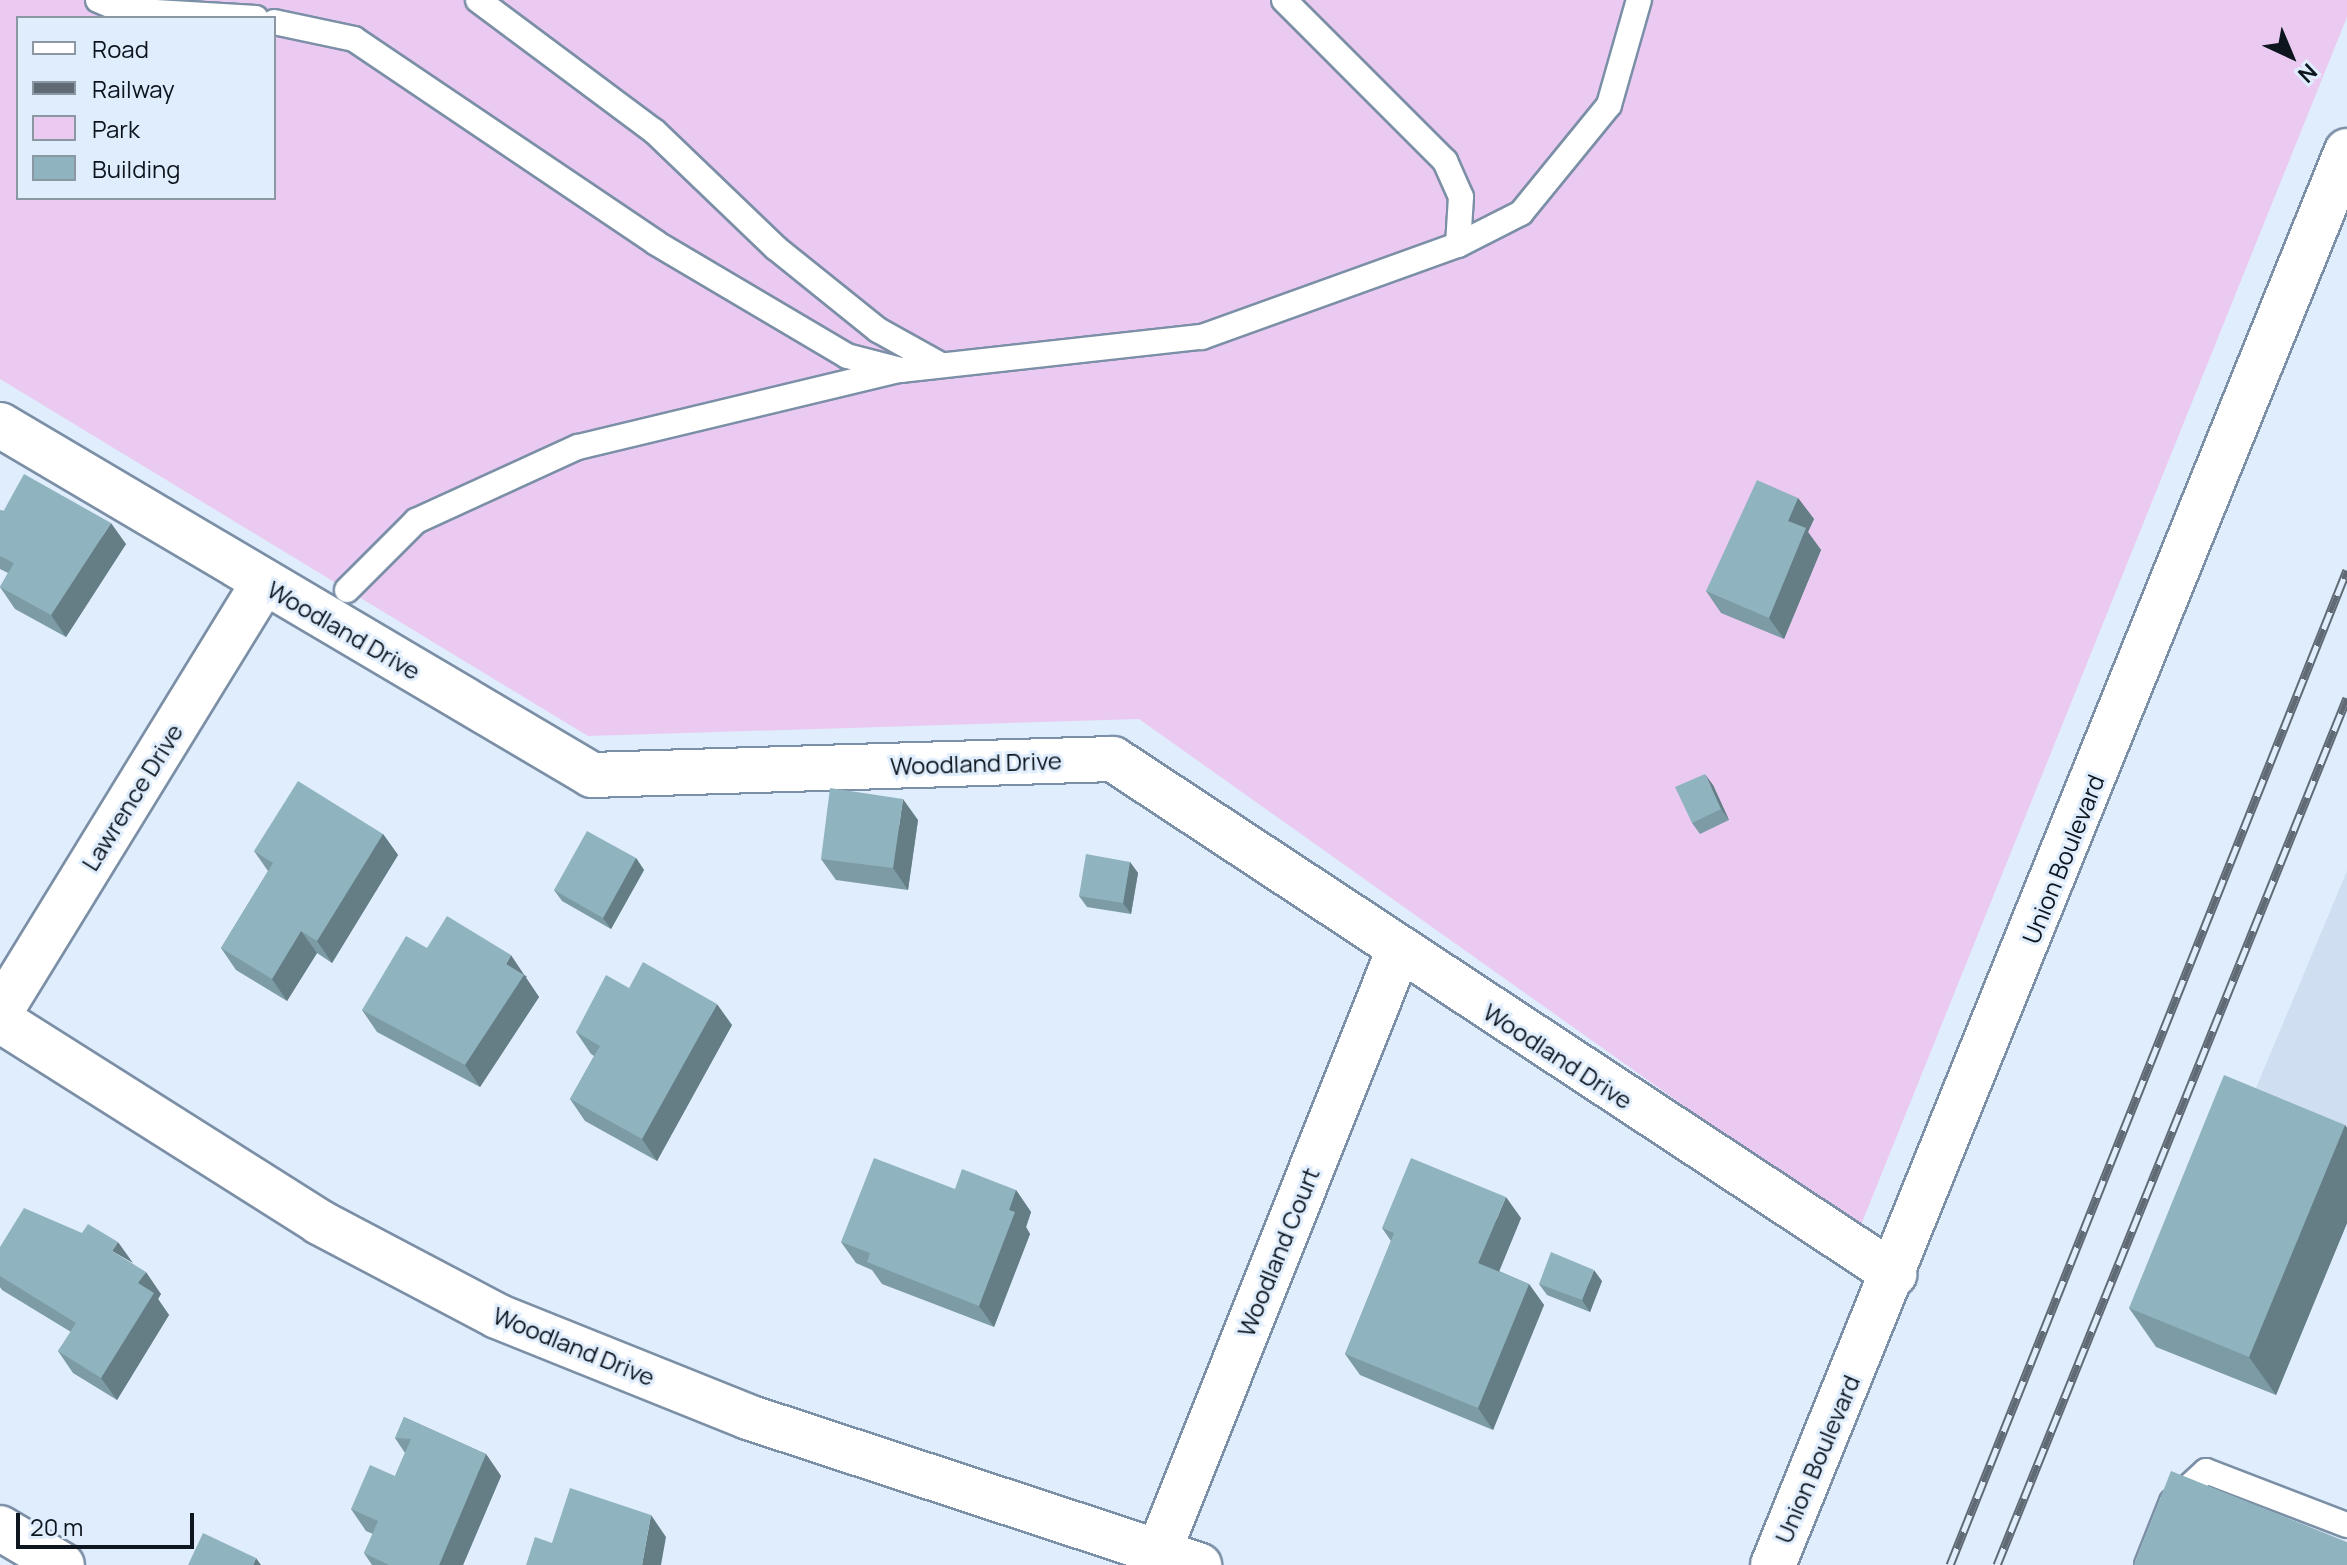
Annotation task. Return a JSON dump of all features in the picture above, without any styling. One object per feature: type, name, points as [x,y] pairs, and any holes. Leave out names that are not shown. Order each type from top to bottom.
[{"type":"street","name":"Union Boulevard","points":[[1773,1565],[1894,1274],[2347,151]]},
{"type":"street","name":"Woodland Drive","points":[[0,425],[592,775],[1113,759],[1398,952],[1894,1274]]},
{"type":"street","name":"Lawrence Drive","points":[[0,1012],[264,582]]},
{"type":"street","name":"Woodland Court","points":[[1179,1558],[1398,952]]},
{"type":"street","name":"Woodland Drive","points":[[0,1020],[319,1222],[497,1316],[748,1417],[1179,1558]]},
{"type":"street","points":[[0,1528],[62,1565]]},
{"type":"lane","points":[[98,0],[122,10],[222,16]]},
{"type":"lane","points":[[478,0],[654,131],[776,248],[878,330],[941,365]]},
{"type":"lane","points":[[1284,0],[1445,161],[1461,197],[1458,245]]},
{"type":"lane","points":[[347,590],[416,521],[578,447],[901,370],[1202,337],[1458,245],[1521,213],[1609,105],[1639,0]]},
{"type":"lane","points":[[276,22],[354,39],[656,243],[847,356],[901,370]]},
{"type":"lane","points":[[2147,1565],[2172,1502],[2206,1471],[2347,1525]]},
{"type":"shaded area","points":[[2347,871],[2347,1142],[2250,1102]]},
{"type":"green space","points":[[0,0],[2347,0],[2347,17],[1859,1230],[1139,719],[588,736],[0,379]]},
{"type":"building","points":[[24,474],[111,523],[51,615],[0,587],[14,563],[0,556],[0,510],[3,512]]},
{"type":"building","points":[[1757,480],[1798,498],[1788,521],[1806,528],[1769,618],[1706,591]]},
{"type":"building","points":[[1705,774],[1721,809],[1692,823],[1675,787]]},
{"type":"building","points":[[298,781],[383,834],[317,941],[301,931],[272,979],[221,948],[273,863],[254,851]]},
{"type":"building","points":[[830,788],[903,799],[893,868],[821,859]]},
{"type":"building","points":[[587,831],[636,858],[603,918],[554,890]]},
{"type":"building","points":[[1086,854],[1130,862],[1123,903],[1079,896]]},
{"type":"building","points":[[447,916],[511,955],[506,964],[524,975],[465,1065],[362,1010],[406,936],[427,948]]},
{"type":"building","points":[[643,962],[717,1004],[642,1139],[570,1099],[600,1046],[576,1032],[606,975],[629,988]]},
{"type":"building","points":[[2224,1075],[2345,1125],[2249,1357],[2129,1308]]},
{"type":"building","points":[[874,1158],[955,1189],[962,1169],[1016,1190],[1009,1210],[1015,1212],[979,1306],[867,1262],[870,1253],[841,1242]]},
{"type":"building","points":[[1411,1158],[1506,1197],[1478,1263],[1529,1284],[1478,1408],[1345,1354],[1394,1233],[1382,1228]]},
{"type":"building","points":[[24,1208],[82,1233],[88,1224],[118,1242],[112,1251],[146,1272],[138,1283],[154,1293],[101,1378],[58,1351],[76,1323],[0,1276],[0,1247]]},
{"type":"building","points":[[1551,1252],[1594,1270],[1582,1300],[1539,1284]]},
{"type":"building","points":[[404,1417],[486,1454],[439,1565],[389,1565],[364,1553],[378,1521],[351,1509],[370,1465],[395,1476],[411,1439],[395,1438]]},
{"type":"building","points":[[2171,1471],[2347,1542],[2347,1565],[2134,1565]]},
{"type":"building","points":[[570,1488],[651,1515],[642,1565],[526,1565],[535,1537],[552,1543]]},
{"type":"building","points":[[203,1533],[256,1558],[253,1565],[188,1565]]},
{"type":"railway","points":[[1950,1565],[2347,570]]},
{"type":"railway","points":[[1997,1565],[2347,698]]}]
